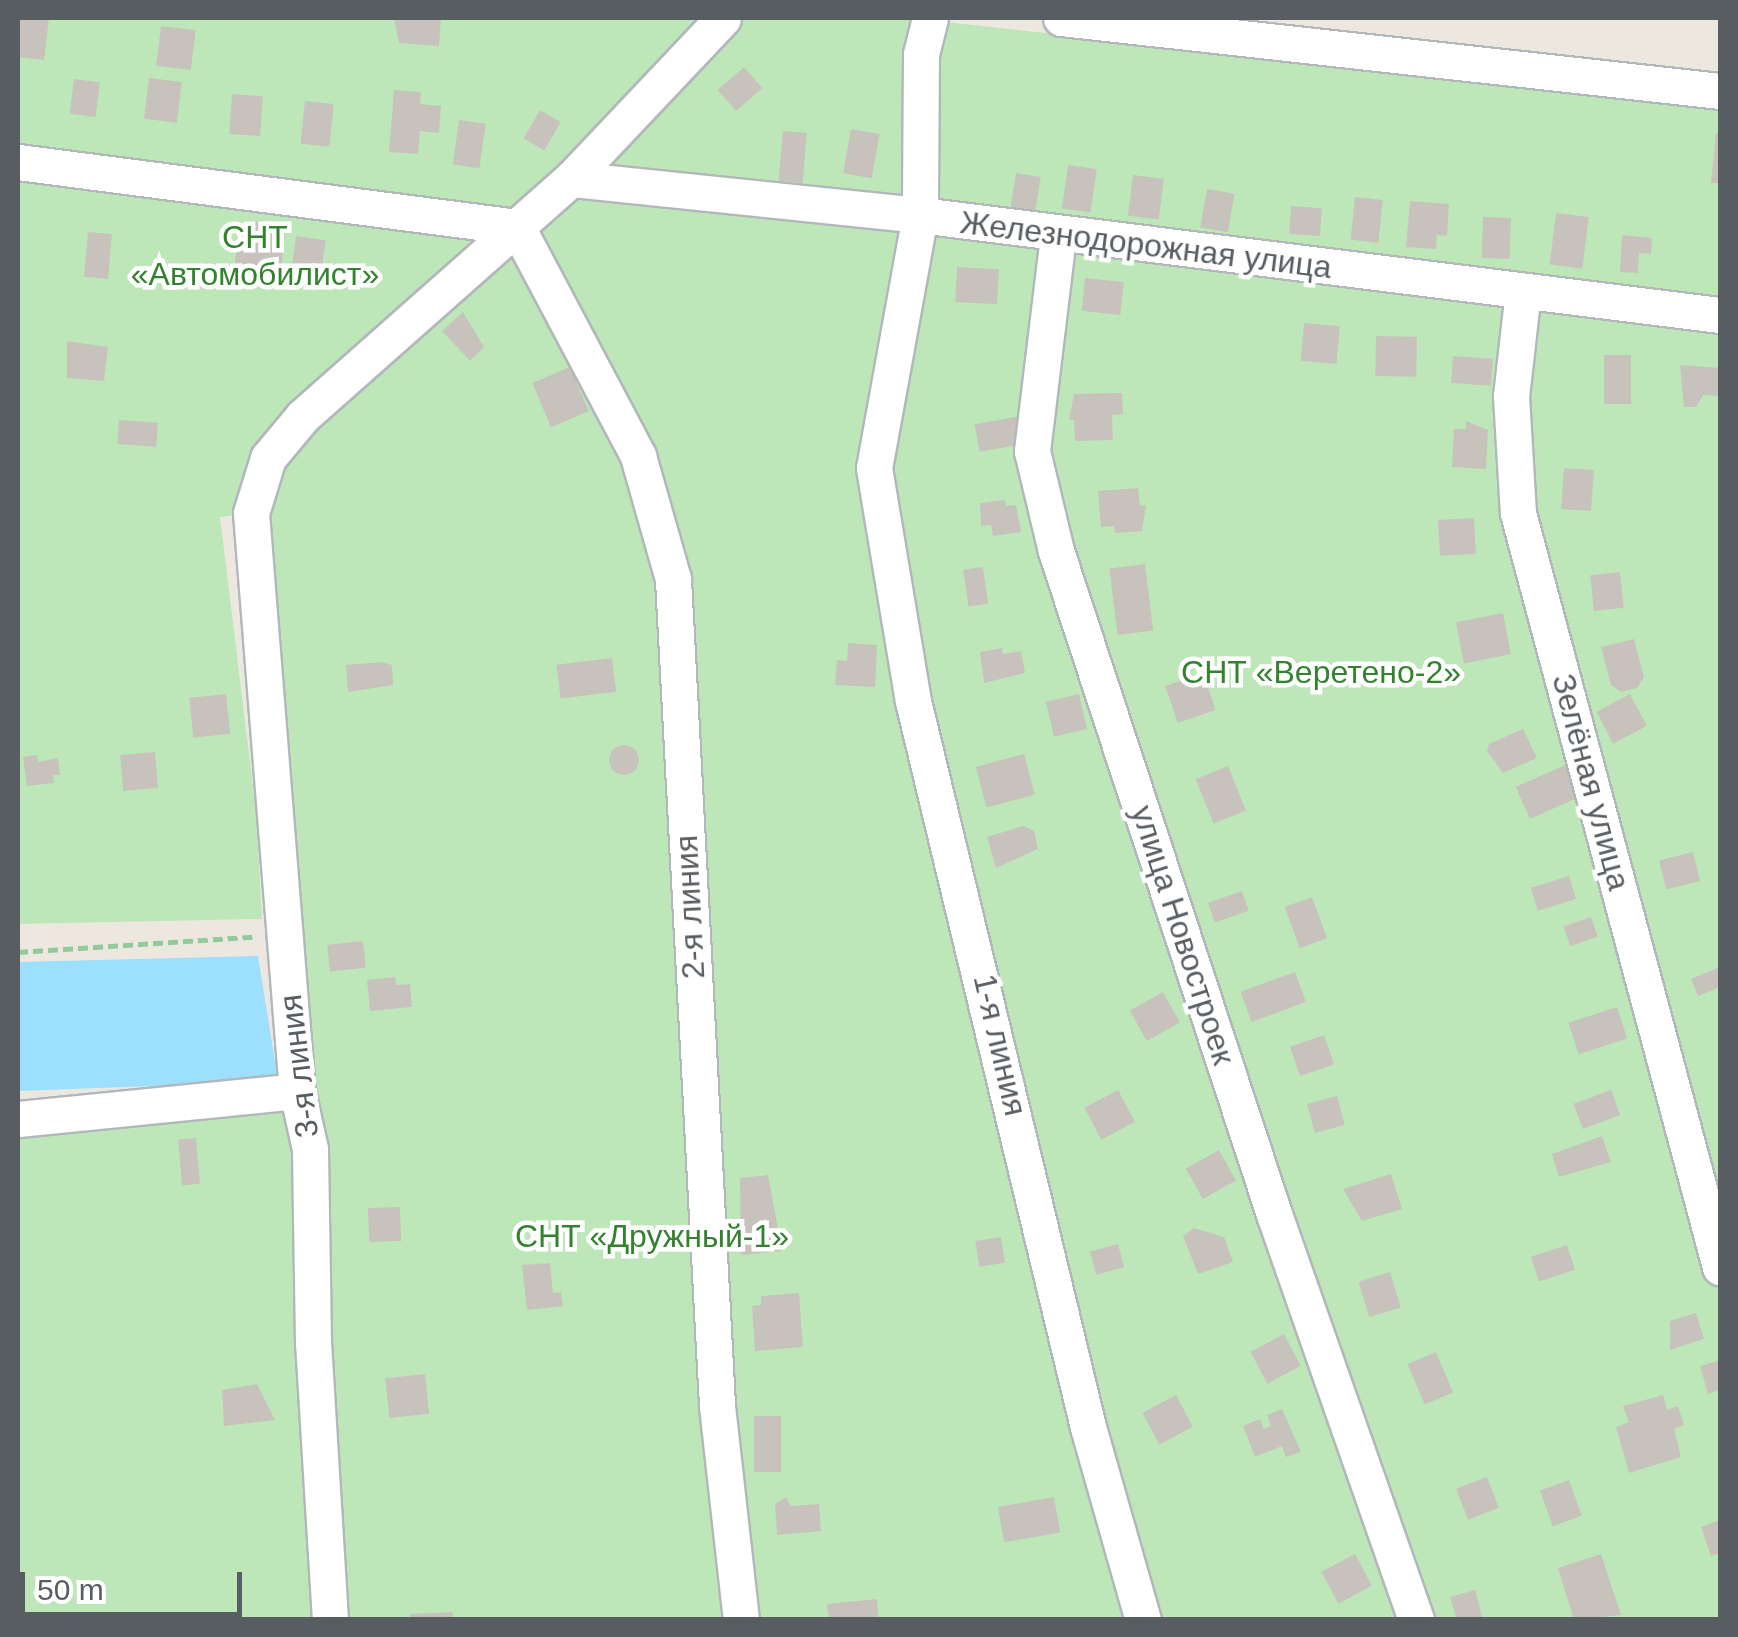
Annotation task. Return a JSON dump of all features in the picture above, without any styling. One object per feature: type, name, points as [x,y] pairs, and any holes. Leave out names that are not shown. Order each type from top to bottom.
[{"type":"street","points":[[18,162],[517,227],[571,179],[723,18]]},
{"type":"street","name":"1-я линия","points":[[930,18],[921,54],[920,215],[874,468],[913,701],[1088,1428],[1143,1620]]},
{"type":"street","points":[[1061,18],[1720,91]]},
{"type":"street","name":"Железнодорожная улица","points":[[571,179],[920,215],[1058,236],[1720,315]]},
{"type":"street","name":"3-я линия","points":[[330,1620],[312,1342],[310,1148],[297,1091],[251,513],[268,458],[303,416],[517,227]]},
{"type":"street","name":"2-я линия","points":[[517,227],[638,456],[673,579],[717,1406],[742,1620]]},
{"type":"street","name":"улица Новостроек","points":[[1058,236],[1032,451],[1056,551],[1274,1214],[1416,1620]]},
{"type":"street","name":"Зелёная улица","points":[[1522,292],[1511,396],[1518,514],[1720,1267]]},
{"type":"street","points":[[18,1119],[297,1091]]},
{"type":"path","points":[[18,952],[230,934],[285,940]]},
{"type":"green space","points":[[18,18],[909,18],[1720,108],[1720,1619],[18,1619],[18,1119],[296,1091],[251,513],[220,517],[256,811],[262,919],[18,924]]},
{"type":"water","points":[[258,956],[277,1074],[261,1082],[18,1091],[18,962]]},
{"type":"building","points":[[18,18],[49,18],[44,60],[18,57]]},
{"type":"building","points":[[394,18],[441,18],[439,46],[399,43]]},
{"type":"building","points":[[161,26],[196,30],[191,70],[156,66]]},
{"type":"building","points":[[744,67],[762,88],[736,111],[718,90]]},
{"type":"building","points":[[149,78],[182,82],[177,123],[144,119]]},
{"type":"building","points":[[74,79],[100,82],[96,117],[70,114]]},
{"type":"building","points":[[394,90],[421,92],[420,104],[441,106],[439,133],[420,131],[418,154],[389,152]]},
{"type":"building","points":[[232,94],[263,96],[260,136],[229,134]]},
{"type":"building","points":[[305,101],[334,104],[329,147],[301,144]]},
{"type":"building","points":[[540,110],[561,122],[544,151],[524,139]]},
{"type":"building","points":[[459,120],[486,124],[479,168],[453,165]]},
{"type":"building","points":[[851,129],[880,134],[872,178],[843,173]]},
{"type":"building","points":[[783,131],[807,133],[803,183],[779,181]]},
{"type":"building","points":[[1716,133],[1720,134],[1720,183],[1711,183]]},
{"type":"building","points":[[1068,165],[1097,169],[1091,213],[1062,209]]},
{"type":"building","points":[[1016,173],[1041,177],[1035,210],[1011,207]]},
{"type":"building","points":[[1133,175],[1164,179],[1159,219],[1128,216]]},
{"type":"building","points":[[1207,189],[1235,194],[1228,232],[1200,227]]},
{"type":"building","points":[[1355,197],[1383,200],[1378,243],[1351,240]]},
{"type":"building","points":[[1410,201],[1449,204],[1447,236],[1437,235],[1436,249],[1406,247]]},
{"type":"building","points":[[1291,206],[1322,208],[1320,236],[1289,234]]},
{"type":"building","points":[[1556,213],[1589,217],[1582,269],[1550,265]]},
{"type":"building","points":[[1483,217],[1511,218],[1510,259],[1482,258]]},
{"type":"building","points":[[252,221],[286,225],[281,269],[235,263],[238,235],[250,236]]},
{"type":"building","points":[[88,232],[112,234],[108,279],[84,277]]},
{"type":"building","points":[[1622,235],[1652,238],[1651,254],[1639,253],[1638,273],[1620,272]]},
{"type":"building","points":[[296,236],[326,240],[320,284],[290,280]]},
{"type":"building","points":[[957,267],[999,269],[997,304],[955,302]]},
{"type":"building","points":[[1085,278],[1124,282],[1120,315],[1082,311]]},
{"type":"building","points":[[463,312],[484,347],[470,361],[442,331]]},
{"type":"building","points":[[1304,323],[1340,326],[1337,364],[1301,361]]},
{"type":"building","points":[[1376,336],[1417,337],[1416,377],[1375,376]]},
{"type":"building","points":[[67,341],[108,347],[104,381],[67,378]]},
{"type":"building","points":[[1604,355],[1631,355],[1631,404],[1604,404]]},
{"type":"building","points":[[1453,356],[1493,359],[1491,386],[1451,383]]},
{"type":"building","points":[[1680,365],[1720,368],[1718,396],[1703,395],[1696,407],[1684,407]]},
{"type":"building","points":[[570,367],[589,411],[551,427],[532,383]]},
{"type":"building","points":[[1122,393],[1123,414],[1112,415],[1113,440],[1075,441],[1074,420],[1069,420],[1074,394]]},
{"type":"building","points":[[1021,416],[1026,444],[980,452],[975,424]]},
{"type":"building","points":[[119,420],[158,423],[156,447],[117,444]]},
{"type":"building","points":[[1466,421],[1488,430],[1486,469],[1452,467],[1454,429],[1466,429]]},
{"type":"building","points":[[1564,468],[1594,470],[1591,511],[1561,509]]},
{"type":"building","points":[[1138,488],[1140,506],[1146,505],[1142,531],[1115,533],[1114,526],[1101,527],[1098,491]]},
{"type":"building","points":[[1005,500],[1006,506],[1016,505],[1021,532],[993,536],[991,525],[981,526],[980,503]]},
{"type":"building","points":[[1474,518],[1476,554],[1440,556],[1438,520]]},
{"type":"building","points":[[1145,564],[1153,631],[1117,635],[1109,568]]},
{"type":"building","points":[[983,567],[988,604],[968,606],[963,570]]},
{"type":"building","points":[[1620,572],[1624,608],[1594,611],[1590,575]]},
{"type":"building","points":[[1503,613],[1511,654],[1464,663],[1456,622]]},
{"type":"building","points":[[1634,639],[1644,677],[1637,688],[1621,692],[1611,685],[1601,647]]},
{"type":"building","points":[[848,643],[877,645],[875,687],[835,685],[837,660],[847,661]]},
{"type":"building","points":[[1002,648],[1003,654],[1021,651],[1025,673],[984,683],[980,652]]},
{"type":"building","points":[[612,658],[616,692],[561,699],[556,665]]},
{"type":"building","points":[[346,665],[392,665],[393,685],[348,692]]},
{"type":"building","points":[[1203,673],[1216,710],[1178,723],[1165,686]]},
{"type":"building","points":[[226,694],[230,734],[193,738],[189,698]]},
{"type":"building","points":[[1079,694],[1087,729],[1054,737],[1046,702]]},
{"type":"building","points":[[1630,694],[1647,726],[1613,744],[1596,712]]},
{"type":"building","points":[[1523,729],[1537,758],[1503,773],[1487,751],[1489,744]]},
{"type":"building","points":[[624,745],[635,749],[639,760],[635,771],[624,775],[613,771],[609,760],[613,749]]},
{"type":"building","points":[[155,752],[158,788],[123,791],[120,755]]},
{"type":"building","points":[[1024,754],[1035,795],[987,808],[976,767]]},
{"type":"building","points":[[37,755],[38,762],[58,758],[60,775],[53,775],[54,783],[27,786],[23,757]]},
{"type":"building","points":[[1565,765],[1579,797],[1530,819],[1516,787]]},
{"type":"building","points":[[1228,766],[1246,811],[1214,824],[1196,779]]},
{"type":"building","points":[[1023,826],[1034,831],[1038,849],[996,868],[987,837]]},
{"type":"building","points":[[1693,852],[1700,881],[1666,890],[1659,860]]},
{"type":"building","points":[[1569,876],[1576,899],[1538,911],[1531,888]]},
{"type":"building","points":[[1242,891],[1249,911],[1215,923],[1208,903]]},
{"type":"building","points":[[1312,897],[1327,938],[1300,948],[1285,907]]},
{"type":"building","points":[[1591,917],[1598,937],[1570,946],[1564,926]]},
{"type":"building","points":[[363,941],[366,968],[330,972],[327,945]]},
{"type":"building","points":[[1720,967],[1720,987],[1698,996],[1691,979]]},
{"type":"building","points":[[1295,972],[1306,1002],[1251,1022],[1240,992]]},
{"type":"building","points":[[395,977],[396,985],[410,984],[412,1007],[370,1011],[367,980]]},
{"type":"building","points":[[1163,992],[1180,1023],[1147,1041],[1130,1010]]},
{"type":"building","points":[[1617,1007],[1627,1038],[1579,1054],[1568,1023]]},
{"type":"building","points":[[1324,1035],[1334,1064],[1300,1076],[1290,1047]]},
{"type":"building","points":[[1118,1090],[1135,1122],[1101,1140],[1084,1108]]},
{"type":"building","points":[[1611,1090],[1620,1115],[1583,1129],[1573,1104]]},
{"type":"building","points":[[1337,1096],[1345,1125],[1315,1133],[1307,1104]]},
{"type":"building","points":[[1602,1136],[1611,1162],[1559,1177],[1552,1154]]},
{"type":"building","points":[[196,1138],[200,1184],[182,1185],[178,1140]]},
{"type":"building","points":[[1219,1150],[1236,1181],[1203,1199],[1186,1168]]},
{"type":"building","points":[[1391,1174],[1402,1209],[1362,1221],[1343,1189]]},
{"type":"building","points":[[768,1175],[782,1251],[741,1255],[740,1178]]},
{"type":"building","points":[[400,1207],[401,1241],[369,1242],[368,1208]]},
{"type":"building","points":[[1194,1228],[1224,1237],[1233,1262],[1198,1274],[1183,1236]]},
{"type":"building","points":[[1001,1237],[1005,1263],[979,1267],[975,1241]]},
{"type":"building","points":[[1118,1244],[1124,1267],[1096,1275],[1090,1252]]},
{"type":"building","points":[[1567,1245],[1575,1270],[1539,1281],[1531,1257]]},
{"type":"building","points":[[550,1263],[553,1293],[561,1292],[563,1306],[527,1310],[522,1265]]},
{"type":"building","points":[[1390,1272],[1401,1307],[1369,1317],[1358,1282]]},
{"type":"building","points":[[799,1293],[803,1347],[755,1351],[752,1306],[761,1305],[761,1296]]},
{"type":"building","points":[[1696,1313],[1704,1339],[1670,1350],[1670,1321]]},
{"type":"building","points":[[1284,1334],[1301,1366],[1267,1384],[1250,1352]]},
{"type":"building","points":[[1436,1352],[1453,1393],[1425,1405],[1407,1364]]},
{"type":"building","points":[[1720,1360],[1720,1390],[1708,1394],[1700,1366]]},
{"type":"building","points":[[425,1374],[429,1414],[389,1418],[385,1378]]},
{"type":"building","points":[[257,1384],[275,1420],[224,1426],[222,1390]]},
{"type":"building","points":[[1176,1395],[1193,1427],[1159,1445],[1142,1413]]},
{"type":"building","points":[[1663,1395],[1667,1410],[1678,1406],[1684,1425],[1674,1429],[1681,1457],[1629,1473],[1616,1427],[1629,1422],[1623,1406]]},
{"type":"building","points":[[1282,1409],[1301,1452],[1286,1457],[1282,1446],[1255,1457],[1243,1426],[1260,1419],[1264,1429],[1271,1426],[1267,1415]]},
{"type":"building","points":[[754,1416],[781,1416],[781,1472],[754,1472]]},
{"type":"building","points":[[1487,1477],[1499,1508],[1468,1520],[1456,1489]]},
{"type":"building","points":[[1569,1480],[1582,1516],[1553,1526],[1540,1491]]},
{"type":"building","points":[[786,1497],[791,1506],[819,1504],[821,1531],[777,1535],[775,1504]]},
{"type":"building","points":[[1054,1497],[1060,1532],[1004,1542],[998,1507]]},
{"type":"building","points":[[1720,1520],[1720,1553],[1711,1556],[1701,1527]]},
{"type":"building","points":[[1355,1554],[1372,1586],[1338,1604],[1321,1572]]},
{"type":"building","points":[[1601,1554],[1621,1615],[1574,1620],[1558,1568]]},
{"type":"building","points":[[1475,1590],[1483,1620],[1457,1620],[1450,1597]]},
{"type":"building","points":[[877,1599],[879,1620],[829,1620],[827,1604]]},
{"type":"building","points":[[452,1612],[454,1620],[410,1620],[410,1614]]},
{"type":"park label","name":"СНТ «Автомобилист»","points":[[255,256]]},
{"type":"park label","name":"СНТ «Веретено-2»","points":[[1321,672]]},
{"type":"park label","name":"СНТ «Дружный-1»","points":[[652,1236]]}]
